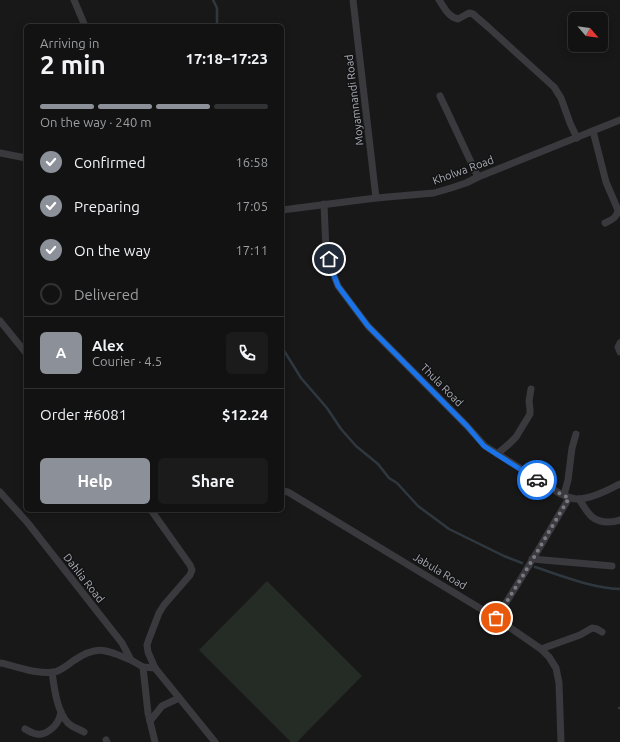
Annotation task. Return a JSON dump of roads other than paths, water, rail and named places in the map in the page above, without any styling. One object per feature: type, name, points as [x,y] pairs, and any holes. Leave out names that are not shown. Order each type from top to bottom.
[{"type":"street","points":[[74,0],[84,24]]},
{"type":"street","name":"Moyamnandi Road","points":[[353,0],[376,198]]},
{"type":"street","points":[[439,0],[447,12],[454,18],[458,19],[469,13],[473,14],[554,87],[577,138]]},
{"type":"street","points":[[440,96],[478,177]]},
{"type":"street","name":"Kholwa Road","points":[[284,210],[376,198],[434,193],[458,186],[620,120]]},
{"type":"street","points":[[593,131],[606,182],[618,210],[616,217],[605,223]]},
{"type":"street","points":[[0,153],[24,158]]},
{"type":"street","name":"Thula Road","points":[[324,204],[326,250],[338,286],[368,326],[467,426],[484,446],[566,496],[579,499],[600,494],[620,484]]},
{"type":"street","points":[[0,321],[24,351]]},
{"type":"street","points":[[620,343],[618,347],[620,352]]},
{"type":"street","points":[[497,454],[516,437],[530,414],[531,389]]},
{"type":"street","points":[[496,618],[518,585],[566,496],[572,448],[576,434]]},
{"type":"street","name":"Jabula Road","points":[[284,491],[288,492],[496,618],[541,648],[556,668],[559,682],[560,742]]},
{"type":"street","name":"Dahlia Road","points":[[0,492],[27,522],[122,643],[131,660]]},
{"type":"street","points":[[579,499],[586,510],[597,520],[604,522],[614,522],[620,520]]},
{"type":"street","points":[[152,512],[192,570],[190,575],[159,613],[147,646],[148,652],[155,668],[216,742]]},
{"type":"street","points":[[532,559],[612,566]]},
{"type":"street","points":[[541,648],[580,635],[592,628],[602,632]]},
{"type":"street","points":[[0,663],[36,671],[52,672],[57,671],[78,658],[98,650],[108,651],[131,660],[143,667],[155,668]]},
{"type":"street","points":[[143,667],[144,687],[155,742]]},
{"type":"street","points":[[52,672],[62,712],[69,724],[84,732]]},
{"type":"street","points":[[150,722],[162,706],[179,698]]},
{"type":"street","points":[[25,729],[37,734],[47,732],[58,721],[62,712]]},
{"type":"waterway","points":[[213,0],[217,8],[217,24]]},
{"type":"waterway","points":[[284,351],[301,378],[327,408],[341,429],[356,446],[378,464],[389,478],[397,483],[418,506],[449,529],[504,556],[522,563]]},
{"type":"waterway","points":[[535,567],[588,584],[620,589]]}]
